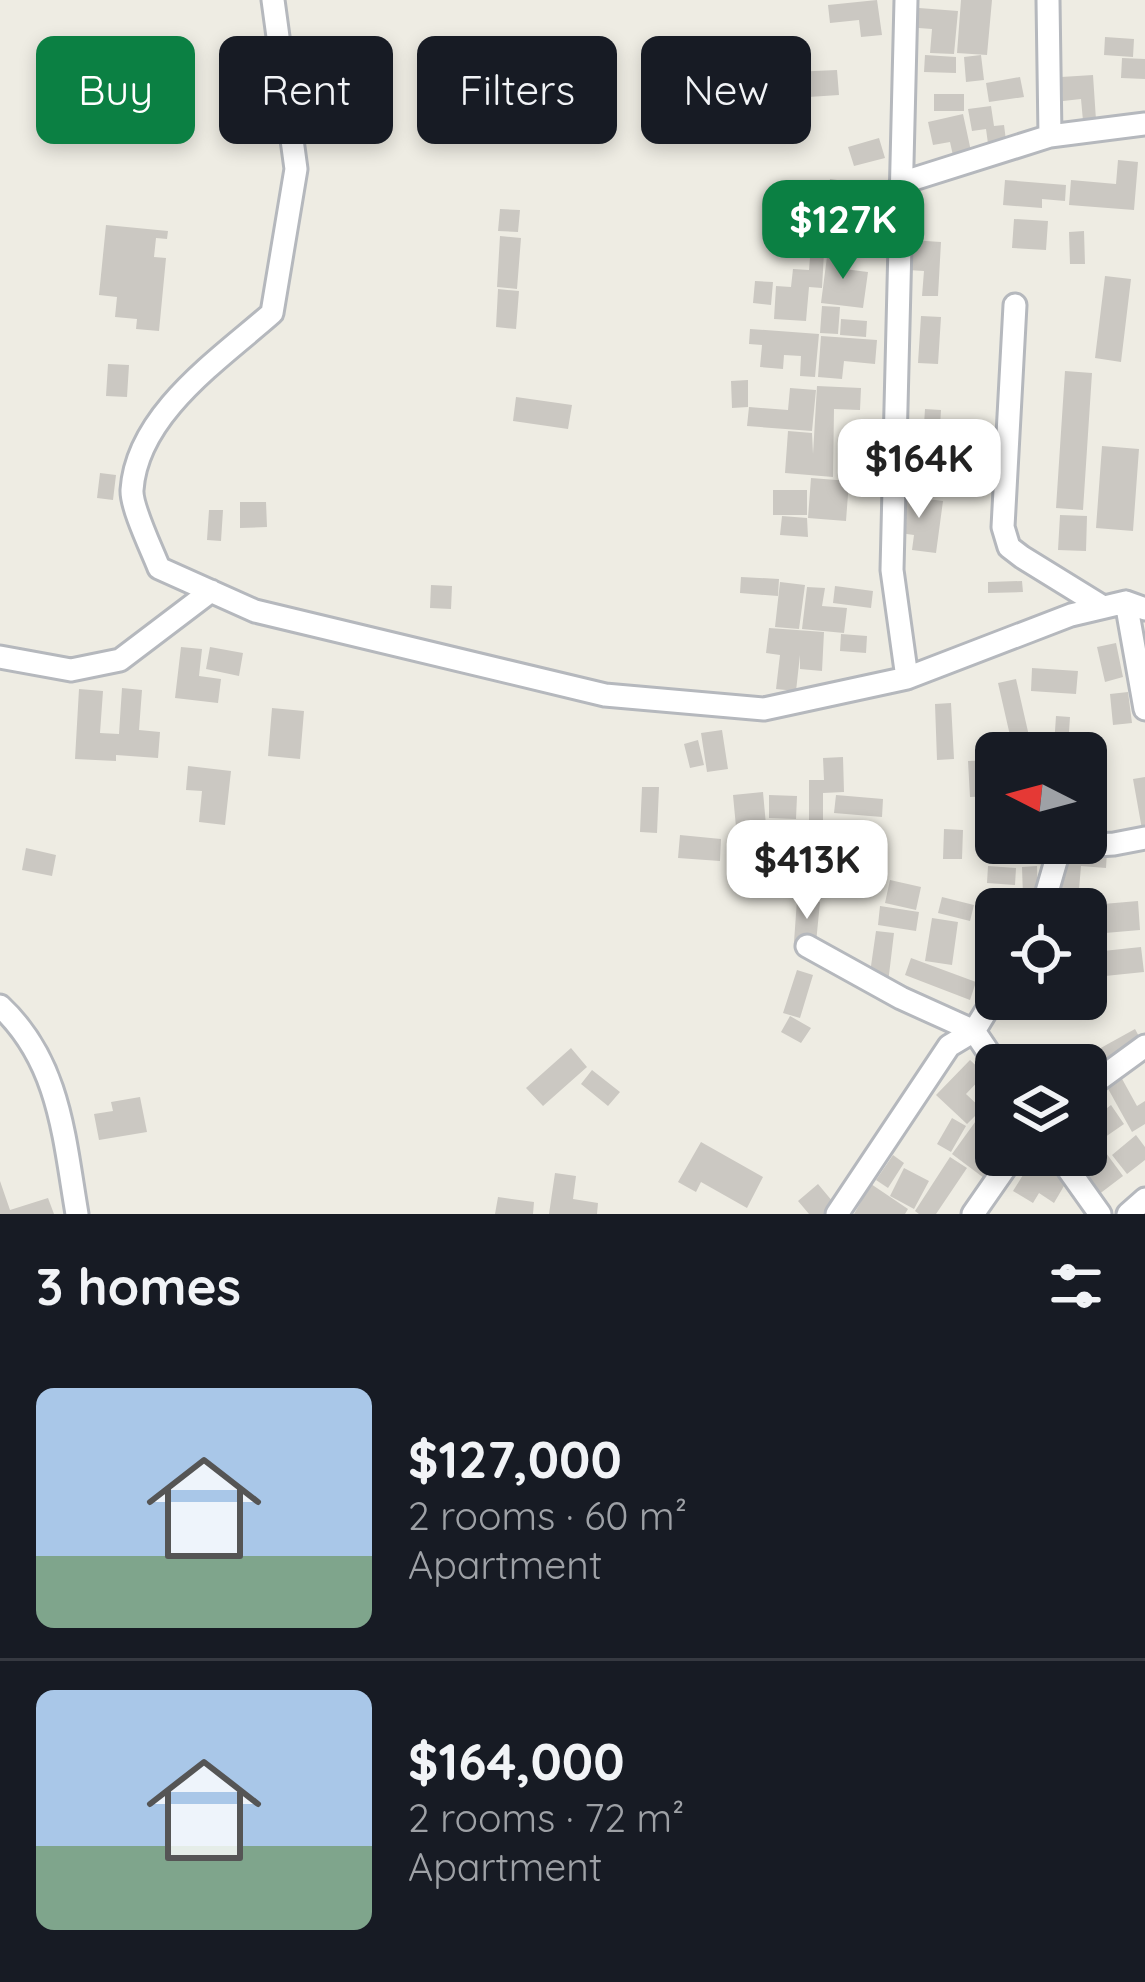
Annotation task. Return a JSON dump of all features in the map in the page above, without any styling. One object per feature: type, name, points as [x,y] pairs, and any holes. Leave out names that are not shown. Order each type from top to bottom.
[{"type":"street","points":[[273,0],[296,169],[272,314],[193,381],[150,430],[131,492],[159,568],[255,610],[604,695],[764,709],[907,678],[1071,615],[1135,605],[1145,709]]},
{"type":"street","points":[[906,0],[892,570],[907,678]]},
{"type":"street","points":[[1048,0],[1050,136]]},
{"type":"street","points":[[901,183],[1050,136],[1145,124]]},
{"type":"street","points":[[1015,304],[1003,527],[1009,547],[1103,607]]},
{"type":"street","points":[[0,656],[71,670],[120,660],[211,591]]},
{"type":"street","points":[[1048,888],[1060,847],[1145,838]]},
{"type":"street","points":[[807,946],[901,998],[974,1031],[983,1044]]},
{"type":"street","points":[[0,1006],[34,1048],[56,1093],[76,1214]]},
{"type":"street","points":[[836,1214],[949,1046],[974,1031],[981,1020]]},
{"type":"street","points":[[1107,1074],[1145,1046]]},
{"type":"street","points":[[973,1214],[999,1176]]},
{"type":"street","points":[[1073,1176],[1100,1214]]},
{"type":"street","points":[[1128,1214],[1145,1199]]},
{"type":"building","points":[[877,0],[882,35],[861,37],[859,20],[830,23],[828,5]]},
{"type":"building","points":[[961,0],[992,0],[987,55],[957,53]]},
{"type":"building","points":[[906,7],[958,11],[954,54],[930,53],[932,29],[905,27]]},
{"type":"building","points":[[1105,37],[1134,39],[1133,57],[1104,55]]},
{"type":"building","points":[[925,55],[956,57],[956,73],[924,72]]},
{"type":"building","points":[[981,55],[984,80],[966,82],[964,57]]},
{"type":"building","points":[[1122,58],[1145,59],[1145,79],[1121,78]]},
{"type":"building","points":[[837,70],[839,95],[811,97],[811,71]]},
{"type":"building","points":[[1093,75],[1096,120],[1083,121],[1081,99],[1063,101],[1061,77]]},
{"type":"building","points":[[1020,77],[1024,97],[989,102],[986,83]]},
{"type":"building","points":[[934,94],[964,94],[964,111],[934,111]]},
{"type":"building","points":[[991,106],[994,126],[1004,125],[1007,148],[989,151],[986,129],[972,131],[968,109]]},
{"type":"building","points":[[963,114],[972,156],[954,160],[950,142],[933,145],[928,122]]},
{"type":"building","points":[[879,138],[885,158],[854,166],[848,147]]},
{"type":"building","points":[[1118,160],[1138,162],[1134,210],[1069,205],[1071,180],[1116,184]]},
{"type":"building","points":[[830,179],[873,185],[870,207],[827,201]]},
{"type":"building","points":[[1005,180],[1066,185],[1065,201],[1042,199],[1042,208],[1003,205]]},
{"type":"building","points":[[829,206],[868,211],[863,251],[824,245]]},
{"type":"building","points":[[500,209],[520,210],[518,232],[498,231]]},
{"type":"building","points":[[1014,219],[1048,221],[1046,250],[1012,248]]},
{"type":"building","points":[[106,225],[168,231],[167,239],[156,238],[154,257],[166,258],[159,331],[136,329],[137,319],[115,317],[117,297],[99,295]]},
{"type":"building","points":[[1084,231],[1085,264],[1070,264],[1069,232]]},
{"type":"building","points":[[500,236],[521,238],[517,289],[497,287]]},
{"type":"building","points":[[910,240],[941,242],[938,296],[922,296],[924,271],[908,270]]},
{"type":"building","points":[[811,246],[823,247],[822,288],[809,287],[806,321],[774,319],[776,286],[791,287],[793,269],[809,270]]},
{"type":"building","points":[[828,249],[847,251],[844,269],[868,272],[863,308],[821,303]]},
{"type":"building","points":[[1105,276],[1131,279],[1121,362],[1095,358]]},
{"type":"building","points":[[755,281],[773,282],[771,305],[753,303]]},
{"type":"building","points":[[498,289],[519,291],[516,329],[496,327]]},
{"type":"building","points":[[822,306],[840,307],[838,334],[820,333]]},
{"type":"building","points":[[921,316],[941,317],[938,364],[918,363]]},
{"type":"building","points":[[841,319],[867,321],[866,337],[840,335]]},
{"type":"building","points":[[750,329],[819,334],[815,377],[800,376],[801,356],[784,355],[783,369],[760,367],[762,345],[749,344]]},
{"type":"building","points":[[821,336],[877,340],[875,364],[844,361],[842,379],[818,377]]},
{"type":"building","points":[[108,364],[129,365],[127,397],[106,396]]},
{"type":"building","points":[[1065,371],[1092,373],[1083,510],[1056,508]]},
{"type":"building","points":[[748,380],[748,407],[732,408],[731,381]]},
{"type":"building","points":[[817,386],[861,388],[860,410],[834,409],[833,477],[785,473],[788,431],[812,433],[813,454]]},
{"type":"building","points":[[790,388],[816,390],[812,431],[747,426],[749,407],[788,410]]},
{"type":"building","points":[[516,397],[572,405],[568,429],[513,421]]},
{"type":"building","points":[[925,409],[941,410],[938,457],[922,456]]},
{"type":"building","points":[[1102,446],[1139,449],[1133,531],[1096,528]]},
{"type":"building","points":[[918,467],[941,471],[938,497],[914,493]]},
{"type":"building","points":[[100,473],[116,475],[113,500],[97,498]]},
{"type":"building","points":[[811,478],[849,481],[846,521],[808,518]]},
{"type":"building","points":[[773,490],[807,490],[807,515],[773,515]]},
{"type":"building","points":[[897,495],[943,501],[936,553],[912,550],[914,535],[892,532]]},
{"type":"building","points":[[240,502],[266,502],[267,527],[240,528]]},
{"type":"building","points":[[209,510],[223,510],[221,541],[207,540]]},
{"type":"building","points":[[1060,515],[1087,516],[1086,551],[1058,550]]},
{"type":"building","points":[[782,516],[807,518],[808,537],[780,535]]},
{"type":"building","points":[[741,577],[779,579],[778,596],[740,593]]},
{"type":"building","points":[[1022,581],[1023,592],[988,593],[988,582]]},
{"type":"building","points":[[780,582],[805,585],[799,629],[775,627]]},
{"type":"building","points":[[431,585],[452,586],[451,609],[430,608]]},
{"type":"building","points":[[835,586],[873,591],[871,608],[833,603]]},
{"type":"building","points":[[807,587],[825,588],[822,606],[847,608],[844,633],[802,629]]},
{"type":"building","points":[[769,628],[824,632],[822,671],[800,669],[800,655],[796,691],[776,689],[780,655],[766,653]]},
{"type":"building","points":[[841,634],[867,636],[866,653],[840,651]]},
{"type":"building","points":[[1116,643],[1123,677],[1105,682],[1097,647]]},
{"type":"building","points":[[181,647],[202,649],[199,676],[221,679],[218,703],[175,698]]},
{"type":"building","points":[[210,647],[243,653],[239,676],[206,669]]},
{"type":"building","points":[[1032,668],[1078,671],[1076,694],[1031,691]]},
{"type":"building","points":[[1016,679],[1028,732],[1009,732],[998,683]]},
{"type":"building","points":[[122,688],[142,690],[139,730],[160,732],[158,758],[75,759],[79,689],[103,691],[100,733],[119,734]]},
{"type":"building","points":[[1128,692],[1132,723],[1113,725],[1110,694]]},
{"type":"building","points":[[951,703],[954,759],[937,760],[935,704]]},
{"type":"building","points":[[272,708],[304,711],[300,759],[268,756]]},
{"type":"building","points":[[1056,716],[1070,717],[1069,732],[1055,732]]},
{"type":"building","points":[[722,730],[728,769],[707,772],[701,733]]},
{"type":"building","points":[[698,740],[704,765],[690,768],[684,744]]},
{"type":"building","points":[[843,757],[844,792],[823,793],[823,822],[809,822],[809,780],[824,780],[823,758]]},
{"type":"building","points":[[968,761],[975,761],[975,797],[970,797]]},
{"type":"building","points":[[188,766],[231,771],[225,825],[199,822],[202,791],[186,790]]},
{"type":"building","points":[[1145,777],[1145,835],[1143,835],[1133,779]]},
{"type":"building","points":[[642,787],[659,787],[657,833],[640,832]]},
{"type":"building","points":[[763,792],[766,825],[736,827],[733,795]]},
{"type":"building","points":[[769,795],[797,796],[796,819],[769,818]]},
{"type":"building","points":[[836,795],[883,799],[882,817],[834,813]]},
{"type":"building","points":[[944,829],[963,830],[962,859],[943,859]]},
{"type":"building","points":[[798,834],[823,835],[819,897],[794,896]]},
{"type":"building","points":[[680,835],[721,839],[720,861],[678,858]]},
{"type":"building","points":[[26,848],[56,855],[52,876],[22,870]]},
{"type":"building","points":[[1035,864],[1106,864],[1106,868],[1081,866],[1079,888],[1057,888],[1059,866]]},
{"type":"building","points":[[988,866],[1016,868],[1015,885],[987,883]]},
{"type":"building","points":[[1037,866],[1038,888],[1023,888],[1022,867]]},
{"type":"building","points":[[890,880],[921,887],[916,910],[885,903]]},
{"type":"building","points":[[942,897],[974,905],[970,921],[938,913]]},
{"type":"building","points":[[797,900],[820,902],[816,943],[794,942]]},
{"type":"building","points":[[1138,901],[1140,930],[1107,933],[1107,904]]},
{"type":"building","points":[[880,906],[919,912],[916,931],[878,925]]},
{"type":"building","points":[[932,918],[958,922],[952,965],[925,961]]},
{"type":"building","points":[[876,931],[894,933],[888,983],[869,980]]},
{"type":"building","points":[[1141,947],[1144,972],[1107,976],[1107,951]]},
{"type":"building","points":[[911,958],[975,985],[970,1000],[905,975]]},
{"type":"building","points":[[797,970],[813,975],[800,1018],[783,1013]]},
{"type":"building","points":[[790,1016],[811,1028],[801,1043],[781,1032]]},
{"type":"building","points":[[1135,1029],[1142,1042],[1107,1061],[1107,1044]]},
{"type":"building","points":[[571,1048],[587,1067],[543,1106],[526,1088]]},
{"type":"building","points":[[970,1060],[975,1065],[975,1085],[966,1094],[975,1102],[975,1116],[967,1124],[936,1095]]},
{"type":"building","points":[[592,1070],[620,1092],[608,1106],[581,1084]]},
{"type":"building","points":[[1121,1077],[1137,1106],[1145,1101],[1145,1124],[1132,1132],[1107,1084]]},
{"type":"building","points":[[140,1097],[147,1132],[99,1140],[94,1114],[113,1111],[111,1102]]},
{"type":"building","points":[[1111,1105],[1124,1124],[1107,1136],[1107,1108]]},
{"type":"building","points":[[952,1118],[966,1126],[951,1152],[937,1144]]},
{"type":"building","points":[[975,1122],[975,1171],[952,1154]]},
{"type":"building","points":[[1136,1135],[1145,1147],[1145,1160],[1127,1174],[1112,1155]]},
{"type":"building","points":[[701,1142],[763,1177],[747,1208],[701,1182],[696,1192],[678,1182]]},
{"type":"building","points":[[1107,1154],[1123,1176],[1098,1195],[1084,1176],[1107,1176]]},
{"type":"building","points":[[893,1155],[904,1163],[888,1188],[876,1180]]},
{"type":"building","points":[[950,1157],[967,1168],[936,1214],[919,1214],[915,1211]]},
{"type":"building","points":[[904,1168],[929,1181],[914,1209],[890,1196]]},
{"type":"building","points":[[555,1173],[576,1176],[573,1199],[598,1203],[597,1214],[549,1214]]},
{"type":"building","points":[[1022,1176],[1068,1179],[1054,1203],[1039,1193],[1033,1203],[1013,1191]]},
{"type":"building","points":[[0,1181],[10,1210],[48,1198],[54,1214],[0,1214]]},
{"type":"building","points":[[818,1184],[838,1208],[831,1214],[809,1214],[798,1201]]},
{"type":"building","points":[[871,1184],[908,1209],[905,1214],[854,1214]]},
{"type":"building","points":[[498,1197],[534,1202],[533,1214],[495,1214]]}]
